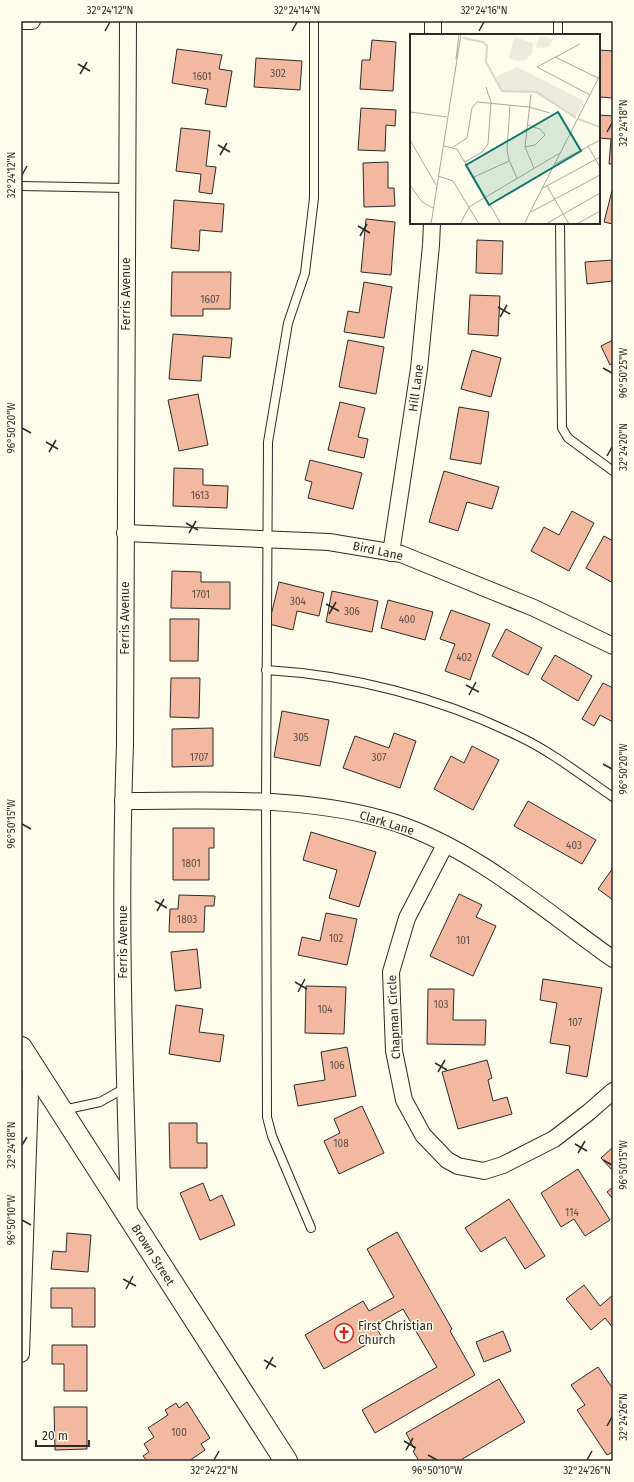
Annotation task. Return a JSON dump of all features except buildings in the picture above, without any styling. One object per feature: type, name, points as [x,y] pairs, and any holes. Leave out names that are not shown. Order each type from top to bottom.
[{"type":"main road","name":"Brown Street","points":[[26,1055],[286,1461]]},
{"type":"street","points":[[21,21],[32,21]]},
{"type":"street","name":"Ferris Avenue","points":[[128,21],[125,745],[122,943],[128,1215]]},
{"type":"street","points":[[433,21],[433,34]]},
{"type":"street","name":"Hill Lane","points":[[391,553],[419,369],[432,224]]},
{"type":"street","name":"Bird Lane","points":[[125,532],[329,542],[401,554],[534,608],[613,646]]},
{"type":"street","name":"Clark Lane","points":[[123,801],[266,802],[352,812],[396,823],[445,845],[494,874],[526,895],[613,959]]},
{"type":"street","name":"Chapman Circle","points":[[445,845],[407,918],[391,972],[394,1051],[404,1100],[424,1135],[447,1160],[458,1166],[484,1171],[503,1165],[554,1139],[613,1091]]},
{"type":"street","points":[[21,1354],[26,1055]]},
{"type":"lane","points":[[311,1228],[272,1136],[267,1117],[266,670],[268,442],[288,323],[305,273],[314,198],[314,21]]},
{"type":"lane","points":[[558,21],[558,34]]},
{"type":"lane","points":[[21,186],[127,188]]},
{"type":"lane","points":[[560,224],[562,428],[568,438],[613,471]]},
{"type":"lane","points":[[266,670],[292,671],[350,680],[396,691],[461,712],[518,736],[563,762],[613,797]]},
{"type":"lane","points":[[61,1110],[100,1102],[125,1088]]},
{"type":"place","name":"First Christian Church","points":[[344,1333]]}]
